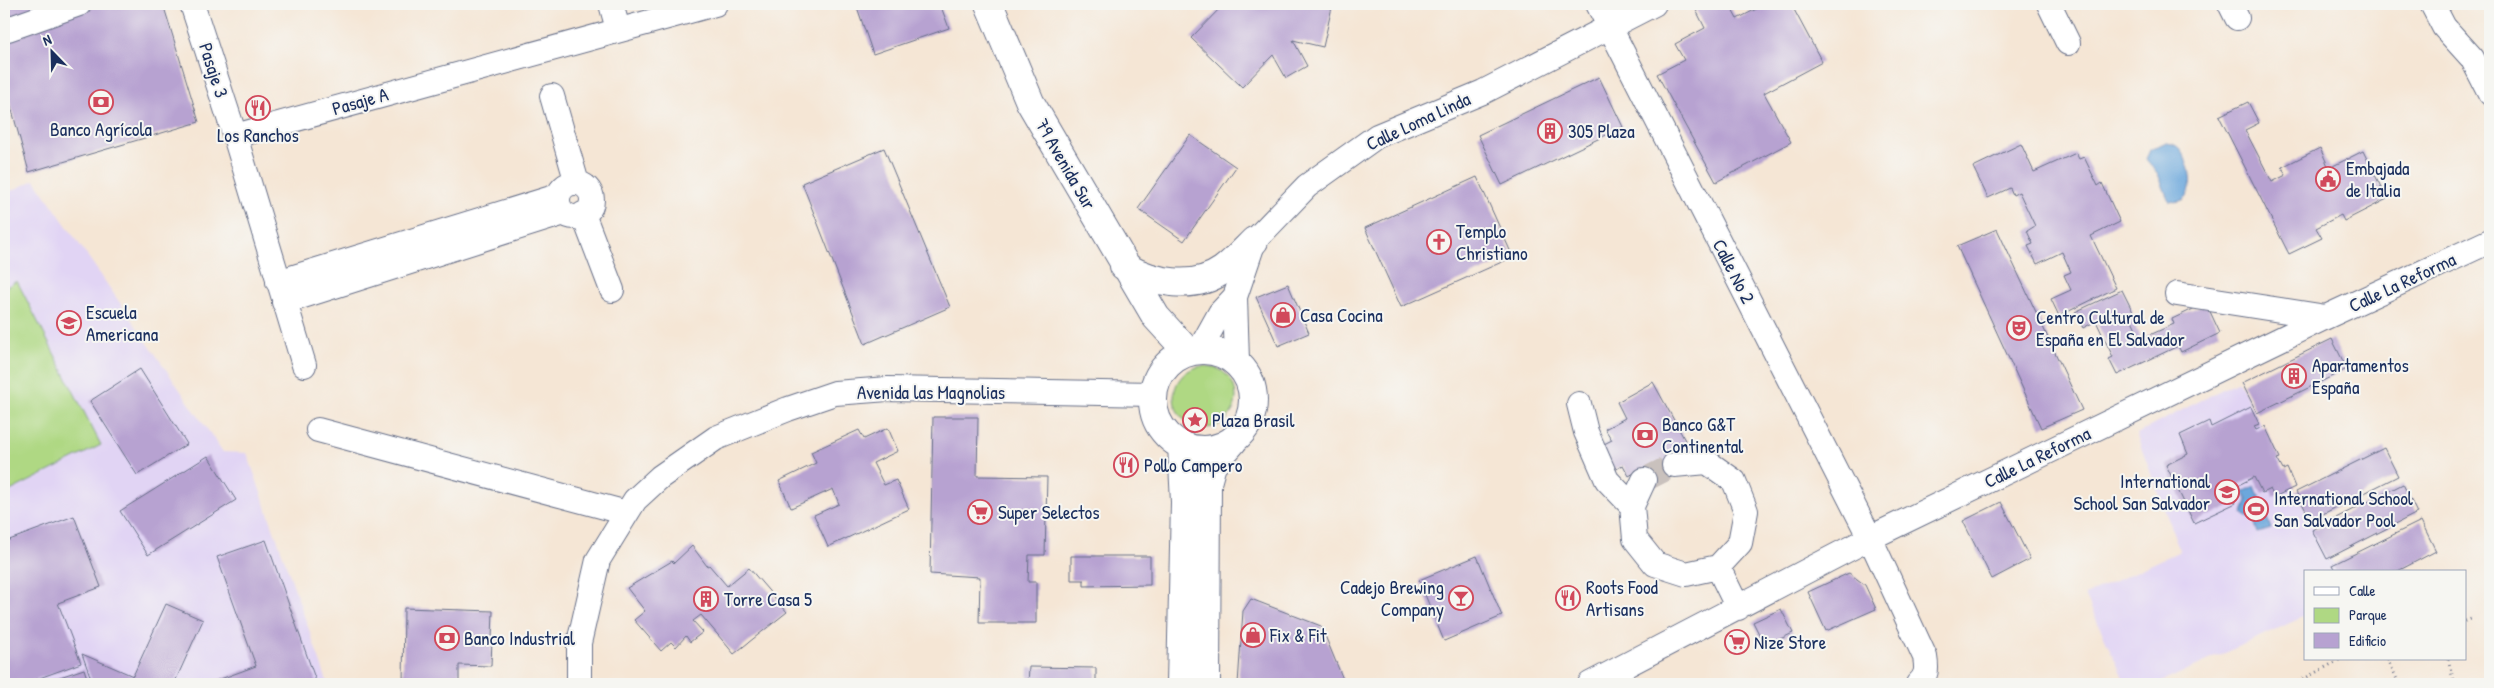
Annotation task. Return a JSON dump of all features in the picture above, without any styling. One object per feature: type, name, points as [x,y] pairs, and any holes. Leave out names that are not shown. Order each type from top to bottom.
[{"type":"main road","name":"79 Avenida Sur","points":[[989,4],[1030,102],[1124,266],[1156,317],[1194,350]]},
{"type":"main road","points":[[1124,266],[1141,276],[1159,280],[1186,282],[1205,278],[1222,271],[1254,241]]},
{"type":"main road","name":"79 Avenida Sur","points":[[1156,317],[1156,385]]},
{"type":"main road","points":[[1206,684],[1208,483],[1212,465],[1234,440],[1248,422],[1254,401],[1250,380],[1237,361],[1224,353],[1194,350],[1170,362],[1156,385],[1154,412],[1160,425],[1169,437],[1195,450],[1209,450],[1222,447],[1234,440]]},
{"type":"main road","points":[[1181,684],[1185,502],[1182,445]]},
{"type":"street","points":[[8,29],[79,4]]},
{"type":"street","name":"Pasaje 3","points":[[192,4],[236,136]]},
{"type":"street","points":[[611,4],[618,29]]},
{"type":"street","name":"Pasaje A","points":[[236,136],[618,29],[715,4]]},
{"type":"street","name":"Calle No 2","points":[[1598,4],[1870,538],[1924,657],[1927,669],[1924,679],[1918,684]]},
{"type":"street","name":"Calle Loma Linda","points":[[1237,361],[1235,297],[1254,241],[1306,186],[1377,136],[1483,92],[1654,4]]},
{"type":"street","points":[[2050,4],[2068,43]]},
{"type":"street","points":[[2432,4],[2444,27],[2472,58],[2490,93]]},
{"type":"street","points":[[552,96],[570,202],[612,290]]},
{"type":"street","points":[[236,136],[304,365]]},
{"type":"street","points":[[281,292],[570,202]]},
{"type":"street","name":"Calle La Reforma","points":[[1590,684],[1870,538],[2326,317],[2490,241]]},
{"type":"street","points":[[2177,294],[2326,317]]},
{"type":"street","name":"Calle Loma Linda","points":[[1194,350],[1220,313],[1235,297]]},
{"type":"street","name":"Avenida las Magnolias","points":[[579,684],[579,643],[598,560],[636,500],[660,477],[716,438],[788,409],[835,393],[888,389],[1156,385]]},
{"type":"street","points":[[1579,404],[1586,432],[1607,480],[1632,506]]},
{"type":"street","points":[[318,430],[628,513]]},
{"type":"street","points":[[1644,480],[1632,506],[1635,539],[1655,564],[1686,574],[1718,567],[1740,543],[1746,511],[1734,481],[1708,462],[1674,465]]},
{"type":"street","points":[[1718,567],[1738,608]]},
{"type":"path","points":[[2466,622],[2474,618]]},
{"type":"path","points":[[2294,684],[2339,660]]},
{"type":"path","points":[[2388,660],[2399,684]]},
{"type":"path","points":[[2448,660],[2452,677],[2456,684]]},
{"type":"shaded area","name":"Escuela Americana","points":[[35,180],[223,452],[247,453],[328,684],[4,684],[4,194]]},
{"type":"shaded area","name":"International School San Salvador","points":[[2238,381],[2336,570],[2304,570],[2304,616],[2157,684],[2126,684],[2085,595],[2180,551],[2136,434]]},
{"type":"green space","points":[[17,281],[101,445],[4,494],[4,288]]},
{"type":"green space","points":[[1199,366],[1211,366],[1227,375],[1234,385],[1236,397],[1234,409],[1227,419],[1211,428],[1199,428],[1188,423],[1179,414],[1174,403],[1174,391],[1179,380],[1188,371]]},
{"type":"water","points":[[2164,143],[2172,144],[2179,148],[2190,172],[2189,191],[2186,198],[2179,201],[2169,201],[2158,174],[2146,159],[2150,150]]},
{"type":"water","name":"International School San Salvador Pool","points":[[2255,486],[2261,501],[2270,504],[2266,515],[2271,529],[2258,533],[2254,521],[2243,514],[2247,500],[2243,492]]},
{"type":"building","name":"Banco Agrícola","points":[[4,4],[163,4],[199,122],[29,172],[4,81]]},
{"type":"building","points":[[856,4],[940,4],[949,28],[873,54]]},
{"type":"building","points":[[1224,4],[1353,4],[1353,6],[1332,7],[1323,47],[1293,40],[1307,66],[1286,78],[1273,55],[1242,87],[1191,38]]},
{"type":"building","points":[[1702,4],[1729,4],[1737,19],[1766,4],[1791,4],[1822,62],[1764,93],[1791,142],[1716,182],[1657,74],[1684,60],[1675,44],[1705,28],[1695,8]]},
{"type":"building","name":"305 Plaza","points":[[1599,77],[1623,127],[1502,185],[1478,135]]},
{"type":"building","name":"Embajada de Italia","points":[[2248,102],[2259,123],[2245,130],[2272,182],[2286,175],[2282,167],[2320,148],[2329,168],[2363,151],[2387,199],[2344,221],[2341,215],[2316,228],[2322,238],[2289,254],[2219,116]]},
{"type":"building","points":[[1190,135],[1236,167],[1184,241],[1138,209]]},
{"type":"building","points":[[2021,144],[2034,172],[2076,153],[2079,159],[2084,157],[2098,186],[2102,183],[2120,222],[2091,236],[2116,288],[2059,316],[2051,299],[2071,290],[2064,275],[2071,272],[2062,252],[2037,264],[2028,246],[2033,244],[2027,231],[2035,226],[2019,192],[2013,195],[2010,188],[1988,198],[1973,167]]},
{"type":"building","points":[[884,148],[950,307],[865,344],[802,183]]},
{"type":"building","name":"Templo Christiano","points":[[1477,177],[1513,257],[1401,307],[1365,228]]},
{"type":"building","name":"Centro Cultural de España en El Salvador","points":[[1997,229],[2082,410],[2041,428],[1957,246]]},
{"type":"building","name":"Casa Cocina","points":[[1288,284],[1309,333],[1278,346],[1256,297]]},
{"type":"building","points":[[2122,290],[2133,312],[2129,314],[2141,339],[2174,324],[2172,319],[2206,303],[2220,333],[2181,352],[2178,346],[2117,375],[2109,359],[2113,357],[2096,321],[2083,328],[2075,312]]},
{"type":"building","name":"Apartamentos España","points":[[2332,339],[2347,369],[2257,413],[2242,383]]},
{"type":"building","points":[[140,369],[187,444],[137,475],[90,401]]},
{"type":"building","name":"Banco G&T Continental","points":[[1653,382],[1686,442],[1668,453],[1679,473],[1649,489],[1639,470],[1629,476],[1623,465],[1610,473],[1596,448],[1612,440],[1605,429],[1625,418],[1617,402]]},
{"type":"building","points":[[2251,407],[2259,424],[2254,426],[2256,430],[2265,426],[2280,458],[2277,459],[2283,470],[2287,468],[2295,487],[2274,497],[2270,489],[2262,493],[2254,477],[2229,490],[2236,503],[2194,523],[2166,465],[2188,454],[2180,435],[2209,421],[2211,427]]},
{"type":"building","points":[[933,417],[978,417],[977,476],[1047,477],[1045,555],[1029,555],[1028,582],[1036,582],[1036,623],[979,623],[980,577],[930,574]]},
{"type":"building","points":[[888,428],[898,451],[873,463],[884,485],[896,480],[909,509],[828,547],[814,515],[839,504],[833,489],[791,508],[779,481],[816,463],[811,452],[859,430],[864,439]]},
{"type":"building","points":[[2384,448],[2398,476],[2311,520],[2296,492]]},
{"type":"building","points":[[208,456],[236,500],[148,555],[120,511]]},
{"type":"building","points":[[2403,484],[2417,513],[2327,559],[2312,530]]},
{"type":"building","points":[[2001,502],[2030,559],[1992,579],[1963,521]]},
{"type":"building","points":[[74,516],[101,587],[58,603],[81,663],[23,684],[4,684],[4,542]]},
{"type":"building","points":[[2421,521],[2436,551],[2400,570],[2335,570],[2332,565]]},
{"type":"building","points":[[266,540],[317,684],[207,684],[256,666],[217,557]]},
{"type":"building","name":"Torre Casa 5","points":[[692,546],[707,566],[709,565],[727,586],[749,568],[787,612],[734,654],[701,615],[693,621],[703,632],[690,642],[686,636],[676,647],[671,642],[661,651],[634,620],[645,611],[627,588],[672,561],[674,563]]},
{"type":"building","points":[[1071,556],[1150,556],[1150,585],[1084,586],[1084,580],[1071,580]]},
{"type":"building","name":"Cadejo Brewing Company","points":[[1477,556],[1502,616],[1444,641],[1419,580]]},
{"type":"building","points":[[1849,573],[1865,585],[1876,609],[1826,631],[1808,592]]},
{"type":"building","points":[[1251,599],[1321,626],[1345,684],[1238,684],[1243,611]]},
{"type":"building","points":[[166,604],[203,620],[174,684],[93,684],[82,654],[133,676]]},
{"type":"building","name":"Banco Industrial","points":[[404,608],[493,611],[491,666],[459,665],[459,684],[403,684]]},
{"type":"building","points":[[1781,609],[1793,633],[1765,646],[1753,622]]},
{"type":"building","points":[[1029,667],[1096,668],[1096,684],[1028,684]]},
{"type":"building","points":[[84,669],[89,684],[39,684]]},
{"type":"tunnel","points":[[1644,480],[1674,465]]},
{"type":"place","name":"Banco Agrícola","points":[[101,102]]},
{"type":"place","name":"Los Ranchos","points":[[258,108]]},
{"type":"place","name":"305 Plaza","points":[[1550,131]]},
{"type":"place","name":"Embajada de Italia","points":[[2328,179]]},
{"type":"place","name":"Templo Christiano","points":[[1439,242]]},
{"type":"place","name":"Casa Cocina","points":[[1283,315]]},
{"type":"place","name":"Escuela Americana","points":[[69,323]]},
{"type":"place","name":"Centro Cultural de España en El Salvador","points":[[2019,328]]},
{"type":"place","name":"Apartamentos España","points":[[2294,376]]},
{"type":"place","name":"Plaza Brasil","points":[[1195,420]]},
{"type":"place","name":"Banco G&T Continental","points":[[1645,435]]},
{"type":"place","name":"Pollo Campero","points":[[1126,465]]},
{"type":"place","name":"International School San Salvador","points":[[2227,492]]},
{"type":"place","name":"International School San Salvador Pool","points":[[2256,509]]},
{"type":"place","name":"Super Selectos","points":[[980,512]]},
{"type":"place","name":"Cadejo Brewing Company","points":[[1461,598]]},
{"type":"place","name":"Roots Food Artisans","points":[[1568,598]]},
{"type":"place","name":"Torre Casa 5","points":[[706,599]]},
{"type":"place","name":"Fix & Fit","points":[[1253,635]]},
{"type":"place","name":"Banco Industrial","points":[[447,638]]},
{"type":"place","name":"Nize Store","points":[[1737,642]]}]
